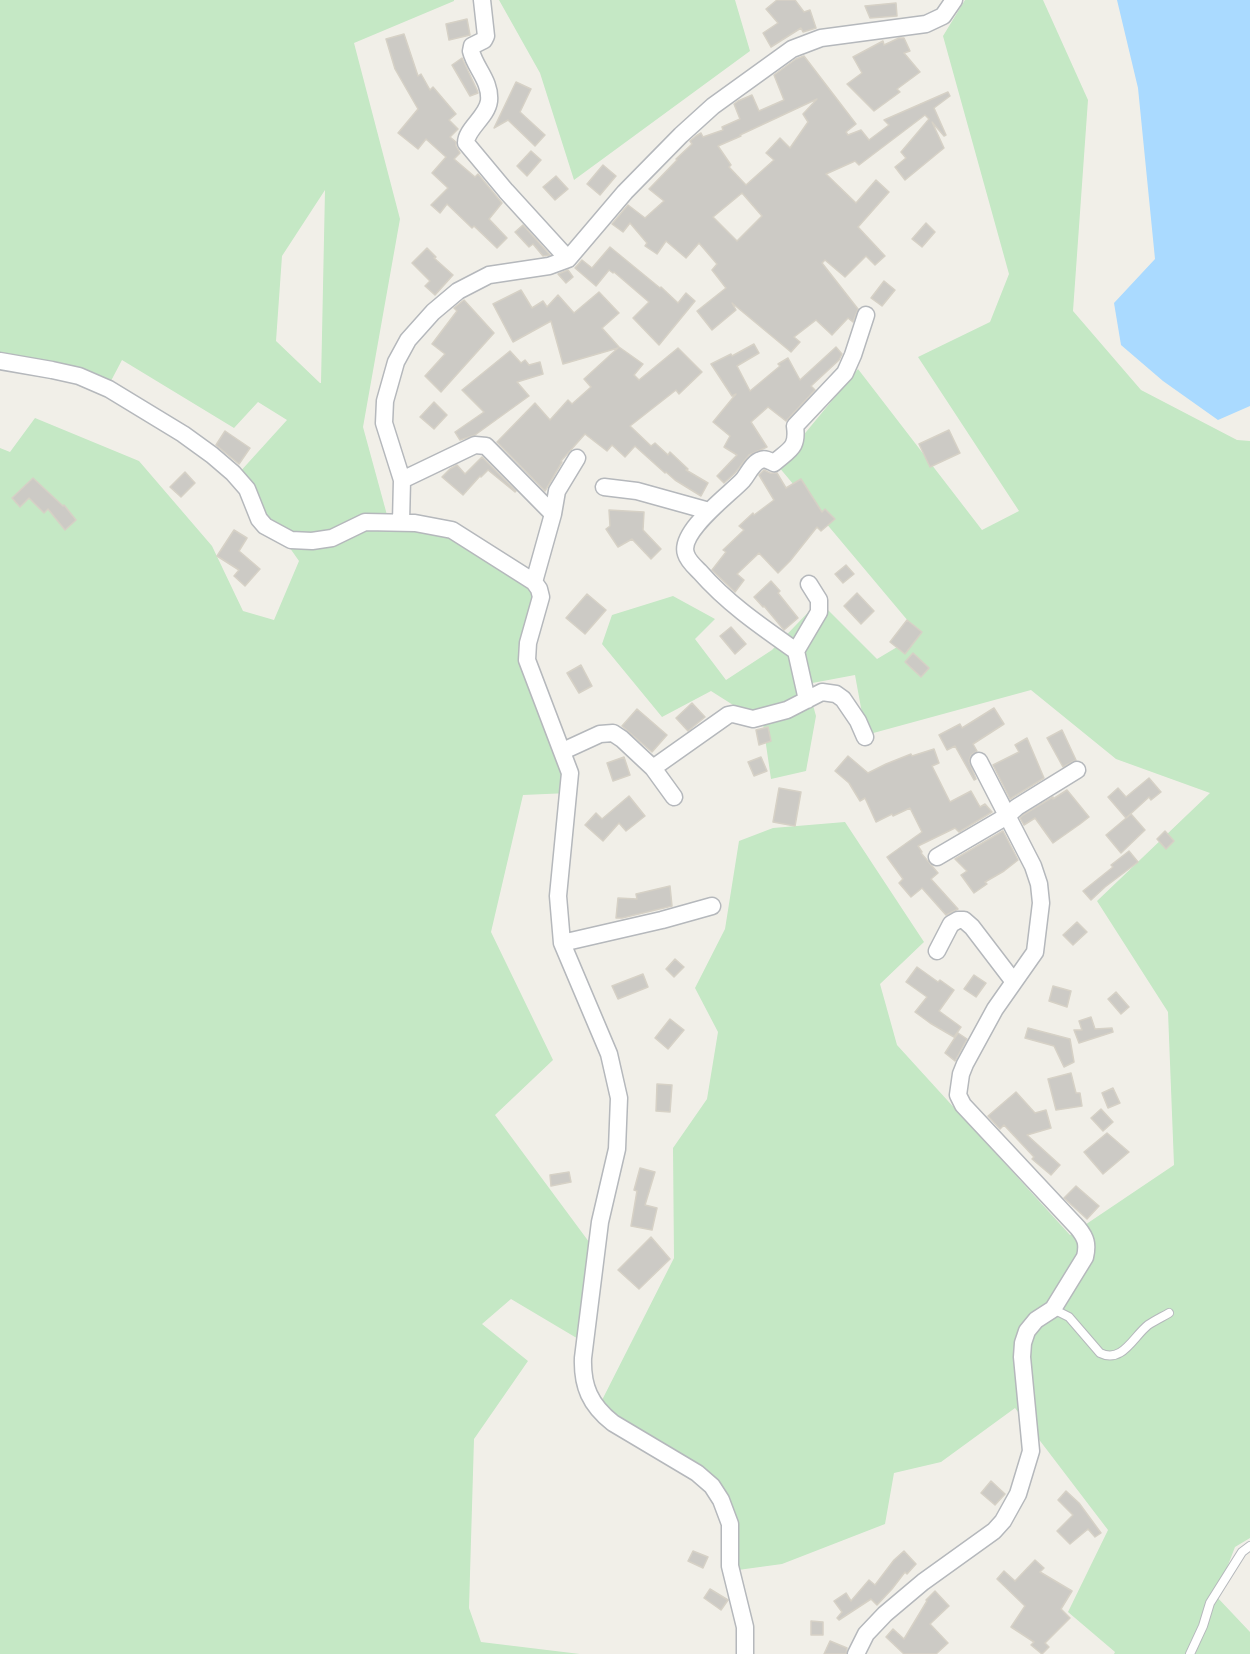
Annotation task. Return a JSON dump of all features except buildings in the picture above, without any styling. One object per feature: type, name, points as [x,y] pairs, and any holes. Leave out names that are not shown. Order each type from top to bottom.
[{"type":"street","points":[[482,0],[486,36],[484,40],[472,46],[471,51],[486,83],[489,102],[482,117],[466,138],[466,143],[568,259]]},
{"type":"street","points":[[401,522],[402,480],[384,423],[385,401],[396,362],[408,340],[433,312],[458,291],[489,275],[549,266],[568,259],[624,192],[681,135],[713,106],[792,49],[821,38],[926,24],[943,16],[954,0]]},
{"type":"street","points":[[807,700],[796,651],[737,609],[687,558],[684,549],[689,536],[709,511],[742,481],[758,460],[764,459],[774,463],[794,445],[795,426],[845,373],[866,315]]},
{"type":"street","points":[[0,362],[79,376],[109,389],[155,417],[198,445],[233,473],[247,489],[259,519],[265,526],[291,540],[312,541],[332,538],[365,522],[415,523],[452,530],[534,582],[539,589],[541,597],[528,644],[527,660],[570,773],[558,896],[562,943],[609,1054],[620,1098],[617,1149],[600,1222],[582,1358],[582,1376],[595,1407],[602,1415],[697,1473],[712,1486],[722,1500],[730,1524],[730,1566],[745,1627],[745,1654]]},
{"type":"street","points":[[402,480],[474,446],[486,446],[553,514]]},
{"type":"street","points":[[534,582],[557,491],[577,458]]},
{"type":"street","points":[[604,487],[637,491],[709,511]]},
{"type":"street","points":[[796,651],[819,612],[819,600],[809,584]]},
{"type":"street","points":[[653,768],[728,715],[753,719],[787,710],[822,692],[836,694],[843,699],[858,721],[865,737]]},
{"type":"street","points":[[562,751],[600,734],[613,733],[653,768],[674,797]]},
{"type":"street","points":[[856,1654],[866,1634],[885,1614],[923,1582],[994,1531],[1003,1521],[1018,1494],[1031,1450],[1022,1357],[1023,1343],[1027,1331],[1036,1320],[1053,1309],[1087,1248],[1086,1239],[1078,1228],[963,1105],[958,1095],[961,1074],[995,1009],[1035,952],[1041,903],[1039,884],[1033,866],[979,761]]},
{"type":"street","points":[[937,857],[1007,816],[1017,807],[1077,770]]},
{"type":"street","points":[[562,943],[712,906]]},
{"type":"street","points":[[937,951],[951,924],[958,920],[964,921],[972,927],[1014,982]]},
{"type":"lane","points":[[1053,1309],[1069,1317],[1106,1357],[1121,1354],[1148,1325],[1169,1313]]},
{"type":"lane","points":[[1190,1654],[1203,1626],[1210,1603],[1242,1552],[1250,1546]]},
{"type":"green space","points":[[0,0],[454,0],[354,43],[400,219],[363,427],[387,515],[450,527],[536,591],[526,635],[569,793],[523,795],[491,932],[553,1060],[495,1115],[592,1246],[580,1340],[511,1299],[482,1324],[528,1361],[474,1439],[469,1608],[481,1642],[580,1654],[0,1654],[0,448],[10,452],[35,418],[139,461],[212,546],[243,611],[274,620],[299,561],[238,474],[287,420],[258,402],[234,428],[122,360],[103,396],[40,360],[0,352]],"holes":[[[325,190],[321,383],[276,341],[282,256]]]},
{"type":"green space","points":[[499,0],[735,0],[750,51],[574,180],[540,73]]},
{"type":"green space","points":[[965,0],[1043,0],[1088,100],[1073,311],[1141,390],[1237,440],[1250,441],[1250,1538],[1235,1547],[1216,1596],[1250,1632],[1250,1654],[1114,1654],[1115,1652],[1068,1612],[1108,1530],[1015,1408],[941,1462],[894,1473],[885,1524],[782,1564],[738,1570],[720,1506],[693,1469],[597,1410],[674,1258],[673,1148],[707,1099],[718,1032],[695,988],[725,929],[739,841],[773,828],[845,822],[924,942],[880,984],[897,1045],[1070,1235],[1174,1165],[1168,1012],[1097,901],[1210,793],[1116,759],[1031,690],[866,735],[855,675],[807,684],[816,716],[806,771],[771,779],[763,724],[711,691],[662,717],[602,644],[612,615],[673,596],[715,619],[695,639],[726,680],[772,650],[819,601],[877,659],[919,634],[778,466],[858,369],[982,530],[1019,511],[918,357],[990,322],[1009,274],[943,36]]},
{"type":"water","points":[[1117,0],[1250,0],[1250,406],[1218,420],[1163,381],[1121,345],[1114,303],[1155,259],[1138,88]]}]
